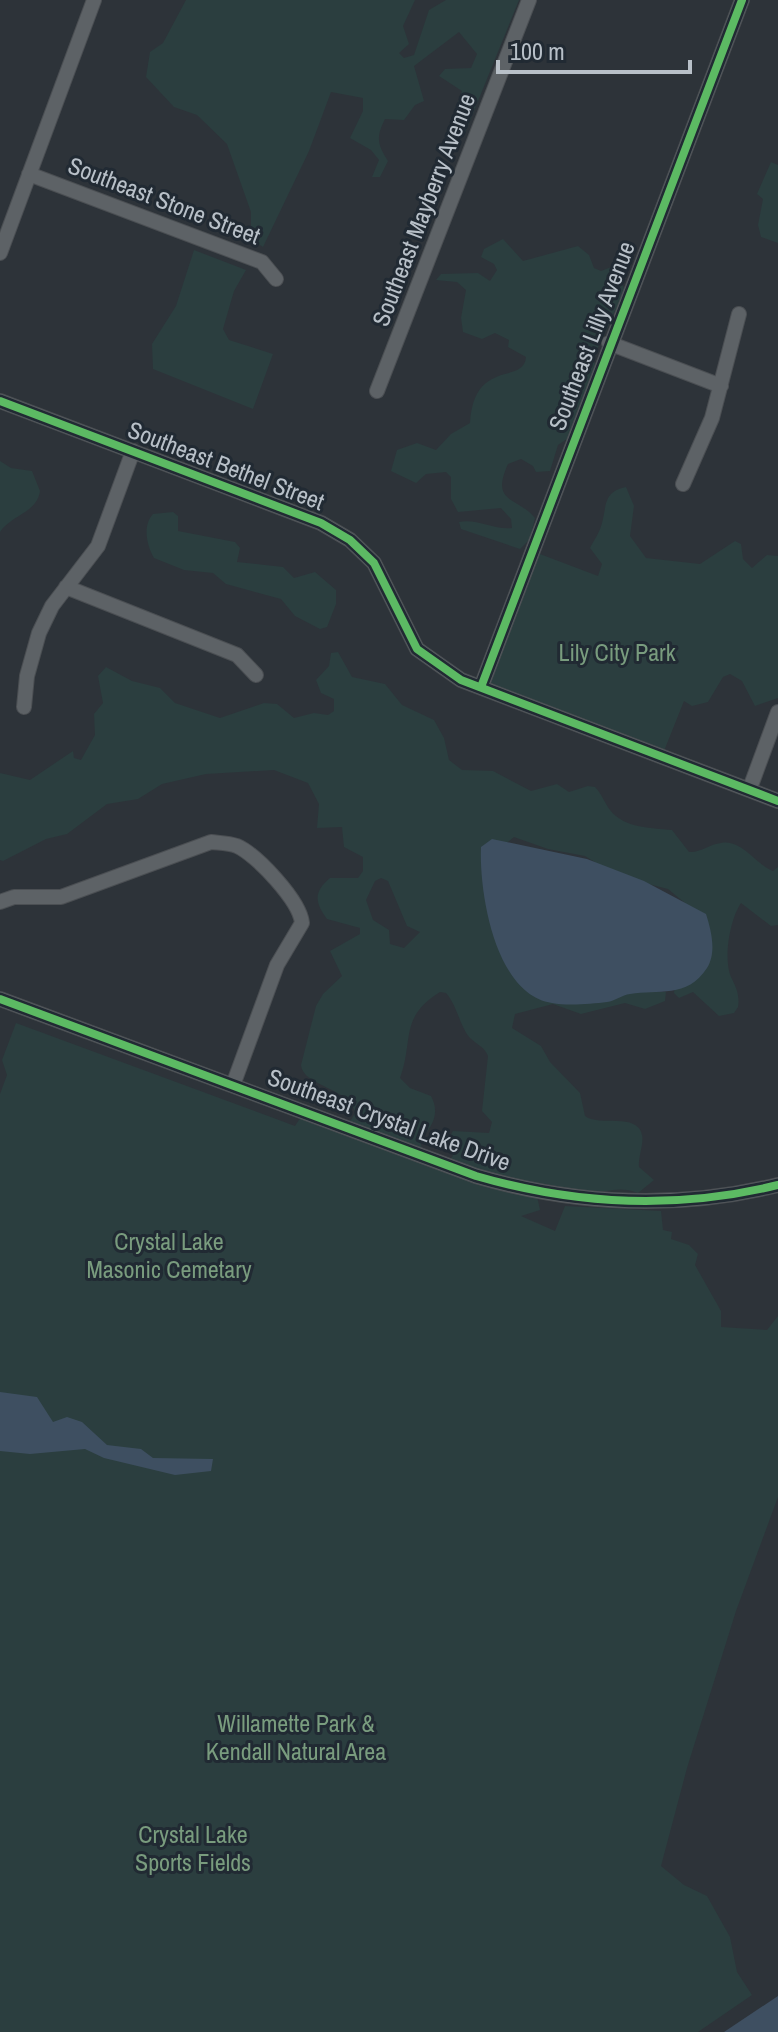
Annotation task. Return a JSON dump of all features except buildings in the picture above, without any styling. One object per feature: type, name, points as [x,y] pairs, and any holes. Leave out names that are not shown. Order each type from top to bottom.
[{"type":"street","points":[[0,253],[6,219],[29,174],[94,0]]},
{"type":"street","name":"Southeast Mayberry Avenue","points":[[377,391],[529,0]]},
{"type":"street","name":"Southeast Lilly Avenue","points":[[481,687],[609,343],[742,0]]},
{"type":"street","name":"Southeast Stone Street","points":[[29,174],[262,262],[276,279]]},
{"type":"street","points":[[683,484],[721,386],[739,314]]},
{"type":"street","points":[[609,343],[721,386]]},
{"type":"street","name":"Southeast Bethel Street","points":[[0,401],[321,523],[343,535],[365,553],[383,575],[417,649],[451,674],[778,801]]},
{"type":"street","points":[[24,707],[27,676],[39,633],[66,587],[102,539],[133,451]]},
{"type":"street","points":[[66,587],[237,655],[256,675]]},
{"type":"street","points":[[750,788],[778,712]]},
{"type":"street","points":[[0,902],[14,897],[61,897],[211,842],[228,843],[249,853],[299,907],[302,923],[277,965],[233,1085]]},
{"type":"street","name":"Southeast Crystal Lake Drive","points":[[0,999],[476,1176],[535,1192],[574,1199],[659,1202],[706,1199],[778,1185]]},
{"type":"green space","points":[[186,0],[415,0],[403,26],[409,44],[399,53],[404,58],[414,55],[429,10],[446,0],[519,0],[465,133],[449,127],[462,91],[439,76],[445,69],[471,68],[477,54],[459,32],[414,66],[424,101],[415,105],[404,120],[385,119],[379,140],[388,161],[380,177],[372,177],[379,160],[371,150],[350,138],[363,111],[363,98],[331,92],[309,151],[263,247],[251,239],[251,212],[227,144],[197,115],[174,107],[146,77],[150,52],[163,43]]},
{"type":"green space","points":[[771,162],[778,165],[778,243],[761,237],[758,225],[763,199],[757,194]]},
{"type":"green space","points":[[503,239],[523,261],[578,246],[589,255],[594,268],[601,271],[614,266],[625,290],[593,358],[597,371],[582,429],[558,445],[550,471],[536,472],[533,466],[521,459],[508,464],[503,477],[504,493],[535,518],[530,539],[520,549],[461,529],[459,522],[465,521],[512,528],[511,519],[501,508],[458,512],[451,499],[451,477],[446,472],[426,474],[416,483],[391,471],[397,450],[417,443],[436,450],[451,434],[470,423],[473,403],[480,389],[489,381],[523,365],[526,357],[508,347],[509,340],[495,333],[482,339],[463,332],[461,318],[466,290],[457,282],[436,280],[441,274],[478,273],[490,281],[497,270],[494,264],[481,257],[484,249]]},
{"type":"green space","points":[[194,250],[246,270],[234,291],[223,329],[229,340],[273,354],[253,409],[153,369],[152,344],[176,306]]},
{"type":"green space","points":[[0,461],[11,468],[32,471],[40,491],[34,504],[0,532]]},
{"type":"green space","name":"Lily City Park","points":[[626,487],[634,506],[630,536],[646,558],[700,564],[735,541],[741,544],[743,559],[752,568],[767,555],[778,556],[778,698],[755,706],[742,681],[730,674],[723,677],[708,702],[692,706],[684,701],[662,756],[481,687],[532,551],[598,576],[602,564],[590,548],[610,496]]},
{"type":"green space","points":[[173,512],[178,516],[178,531],[235,542],[240,548],[237,562],[283,567],[294,578],[315,572],[336,590],[336,604],[327,627],[320,629],[295,616],[281,599],[226,584],[213,573],[184,570],[154,558],[147,536],[150,519],[153,514]]},
{"type":"green space","points":[[338,652],[352,677],[385,684],[402,705],[434,720],[444,738],[449,760],[462,770],[493,771],[531,791],[557,784],[569,792],[595,787],[616,816],[638,826],[672,830],[689,852],[729,843],[742,848],[773,871],[778,867],[778,925],[771,926],[741,903],[737,910],[729,939],[728,960],[738,995],[738,1007],[734,1013],[719,1016],[693,992],[679,998],[674,993],[685,903],[668,889],[617,876],[585,856],[548,849],[514,837],[503,846],[605,991],[666,992],[665,1001],[645,1009],[625,1003],[581,1014],[553,1004],[515,1014],[512,1028],[541,1046],[550,1062],[580,1093],[585,1116],[626,1122],[639,1128],[642,1139],[639,1167],[654,1180],[638,1193],[619,1189],[587,1193],[544,1184],[537,1196],[540,1210],[521,1216],[555,1231],[565,1206],[661,1211],[663,1230],[672,1232],[671,1239],[689,1245],[698,1254],[695,1265],[721,1311],[721,1327],[767,1330],[778,1316],[778,1497],[736,1611],[687,1768],[661,1866],[684,1885],[707,1896],[730,1937],[737,1972],[752,1995],[698,2032],[0,2032],[0,1094],[7,1075],[2,1060],[16,1023],[295,1126],[306,1109],[313,1107],[344,1122],[351,1120],[355,1113],[346,1098],[310,1078],[301,1065],[316,1006],[323,994],[342,976],[330,951],[360,934],[360,928],[327,919],[318,903],[318,893],[330,878],[358,878],[363,871],[363,857],[344,847],[342,827],[317,828],[319,804],[308,783],[274,770],[206,774],[162,784],[138,799],[107,804],[67,834],[46,839],[3,861],[0,860],[0,773],[30,780],[73,751],[74,758],[81,760],[95,735],[94,714],[103,703],[98,676],[106,667],[132,681],[160,688],[175,703],[220,718],[264,703],[277,704],[294,718],[314,713],[328,715],[334,711],[334,699],[321,693],[316,680],[329,666],[331,653]],"holes":[[[381,878],[388,881],[407,926],[420,932],[404,948],[390,944],[389,930],[373,920],[366,900],[375,881]],[[440,992],[450,998],[470,1038],[488,1056],[482,1111],[492,1122],[489,1133],[453,1131],[446,1143],[453,1156],[448,1161],[422,1148],[420,1141],[435,1115],[431,1096],[410,1088],[400,1078],[413,1020],[427,1001]]]},
{"type":"water","points":[[492,839],[587,859],[644,881],[706,914],[712,948],[707,968],[699,978],[681,989],[630,994],[607,1002],[558,1004],[533,996],[517,982],[494,939],[481,866],[481,847]]},
{"type":"water","points":[[0,1392],[37,1397],[53,1422],[67,1417],[82,1422],[107,1445],[141,1449],[153,1458],[213,1459],[211,1471],[175,1475],[104,1458],[85,1449],[30,1454],[0,1451]]},
{"type":"water","points":[[778,1996],[778,2032],[724,2032]]},
{"type":"cycle path","points":[[481,687],[742,0]]},
{"type":"cycle path","points":[[0,401],[321,523],[350,540],[374,563],[417,649],[461,680],[778,801]]},
{"type":"cycle path","points":[[0,999],[476,1176],[514,1186],[589,1198],[664,1201],[740,1193],[778,1185]]},
{"type":"park label","name":"Crystal Lake Masonic Cemetary","points":[[169,1256]]},
{"type":"park label","name":"Willamette Park & Kendall Natural Area","points":[[296,1738]]},
{"type":"park label","name":"Crystal Lake Sports Fields","points":[[193,1849]]}]
